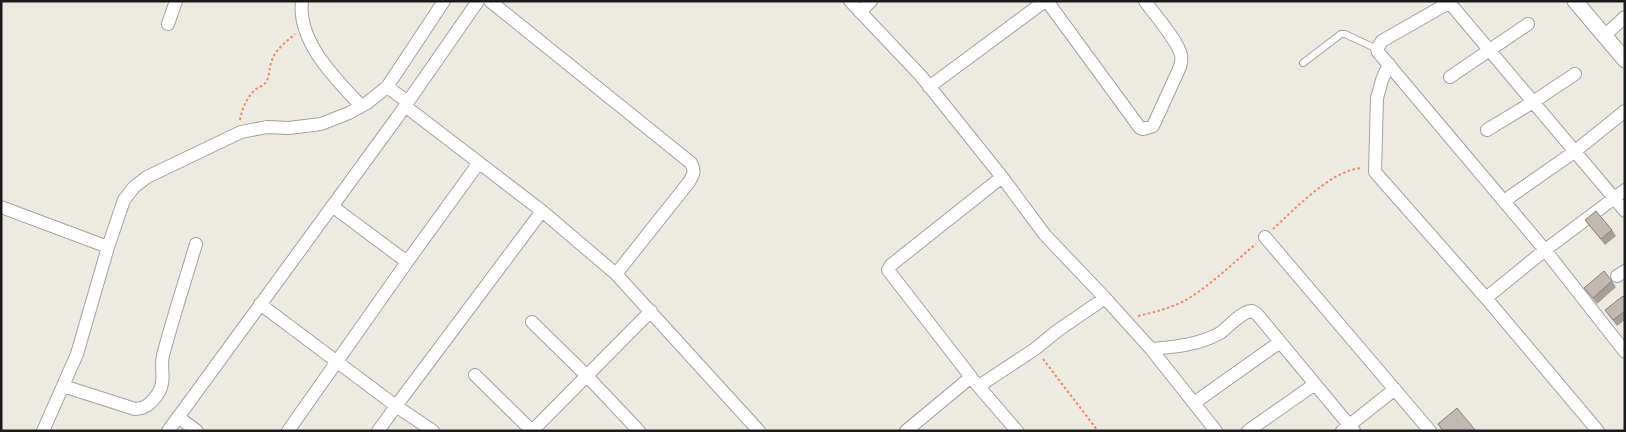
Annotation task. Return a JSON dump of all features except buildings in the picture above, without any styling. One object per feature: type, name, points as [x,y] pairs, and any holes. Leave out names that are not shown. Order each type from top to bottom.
[{"type":"street","points":[[168,24],[176,1]]},
{"type":"street","points":[[302,1],[301,13],[304,25],[318,56],[328,70],[361,106]]},
{"type":"street","points":[[42,431],[77,354],[108,247],[124,200],[134,187],[147,177],[241,132],[267,127],[289,128],[321,124],[361,106],[387,87],[444,1]]},
{"type":"street","points":[[168,431],[406,104],[478,1]]},
{"type":"street","points":[[490,1],[691,163],[695,170],[689,182],[616,274]]},
{"type":"street","points":[[850,1],[917,72],[1002,177],[1045,235],[1124,319],[1216,431]]},
{"type":"street","points":[[860,12],[871,1]]},
{"type":"street","points":[[929,87],[1046,1],[1140,128],[1153,126],[1180,67],[1181,54],[1145,1]]},
{"type":"street","points":[[1575,1],[1625,60]]},
{"type":"street","points":[[1625,211],[1450,2],[1382,41],[1377,49],[1378,52],[1545,250],[1625,352]]},
{"type":"street","points":[[1604,36],[1625,18]]},
{"type":"street","points":[[1450,77],[1528,24]]},
{"type":"street","points":[[1389,64],[1377,98],[1375,172],[1486,298],[1598,431]]},
{"type":"street","points":[[1487,130],[1575,74]]},
{"type":"street","points":[[387,87],[478,164],[542,211],[616,274],[759,431]]},
{"type":"street","points":[[1504,201],[1574,152],[1625,111]]},
{"type":"street","points":[[288,431],[478,164]]},
{"type":"street","points":[[1002,177],[891,265],[888,270],[975,382],[1016,431]]},
{"type":"street","points":[[1486,298],[1545,250],[1625,190]]},
{"type":"street","points":[[1,206],[108,247]]},
{"type":"street","points":[[332,206],[407,262]]},
{"type":"street","points":[[378,431],[542,211]]},
{"type":"street","points":[[1265,237],[1430,431]]},
{"type":"street","points":[[63,386],[135,410],[142,409],[152,401],[163,383],[162,357],[196,244]]},
{"type":"street","points":[[910,429],[975,382],[1035,349],[1057,330],[1105,298]]},
{"type":"street","points":[[260,304],[396,406],[433,431]]},
{"type":"street","points":[[475,375],[532,430],[651,311]]},
{"type":"street","points":[[1150,349],[1182,346],[1204,340],[1219,333],[1248,311],[1252,311],[1257,314],[1315,384],[1349,429],[1395,389]]},
{"type":"street","points":[[532,322],[639,431]]},
{"type":"street","points":[[1194,403],[1280,342]]},
{"type":"street","points":[[1248,431],[1315,384]]},
{"type":"street","points":[[178,417],[197,431]]},
{"type":"lane","points":[[1303,63],[1341,34],[1345,34],[1377,49]]},
{"type":"path","points":[[241,132],[240,120],[246,102],[256,89],[268,79],[271,62],[280,48],[304,25]]},
{"type":"path","points":[[1124,319],[1164,310],[1186,300],[1265,237],[1310,195],[1333,179],[1359,168],[1367,168],[1375,172]]},
{"type":"path","points":[[1035,349],[1098,431]]}]
